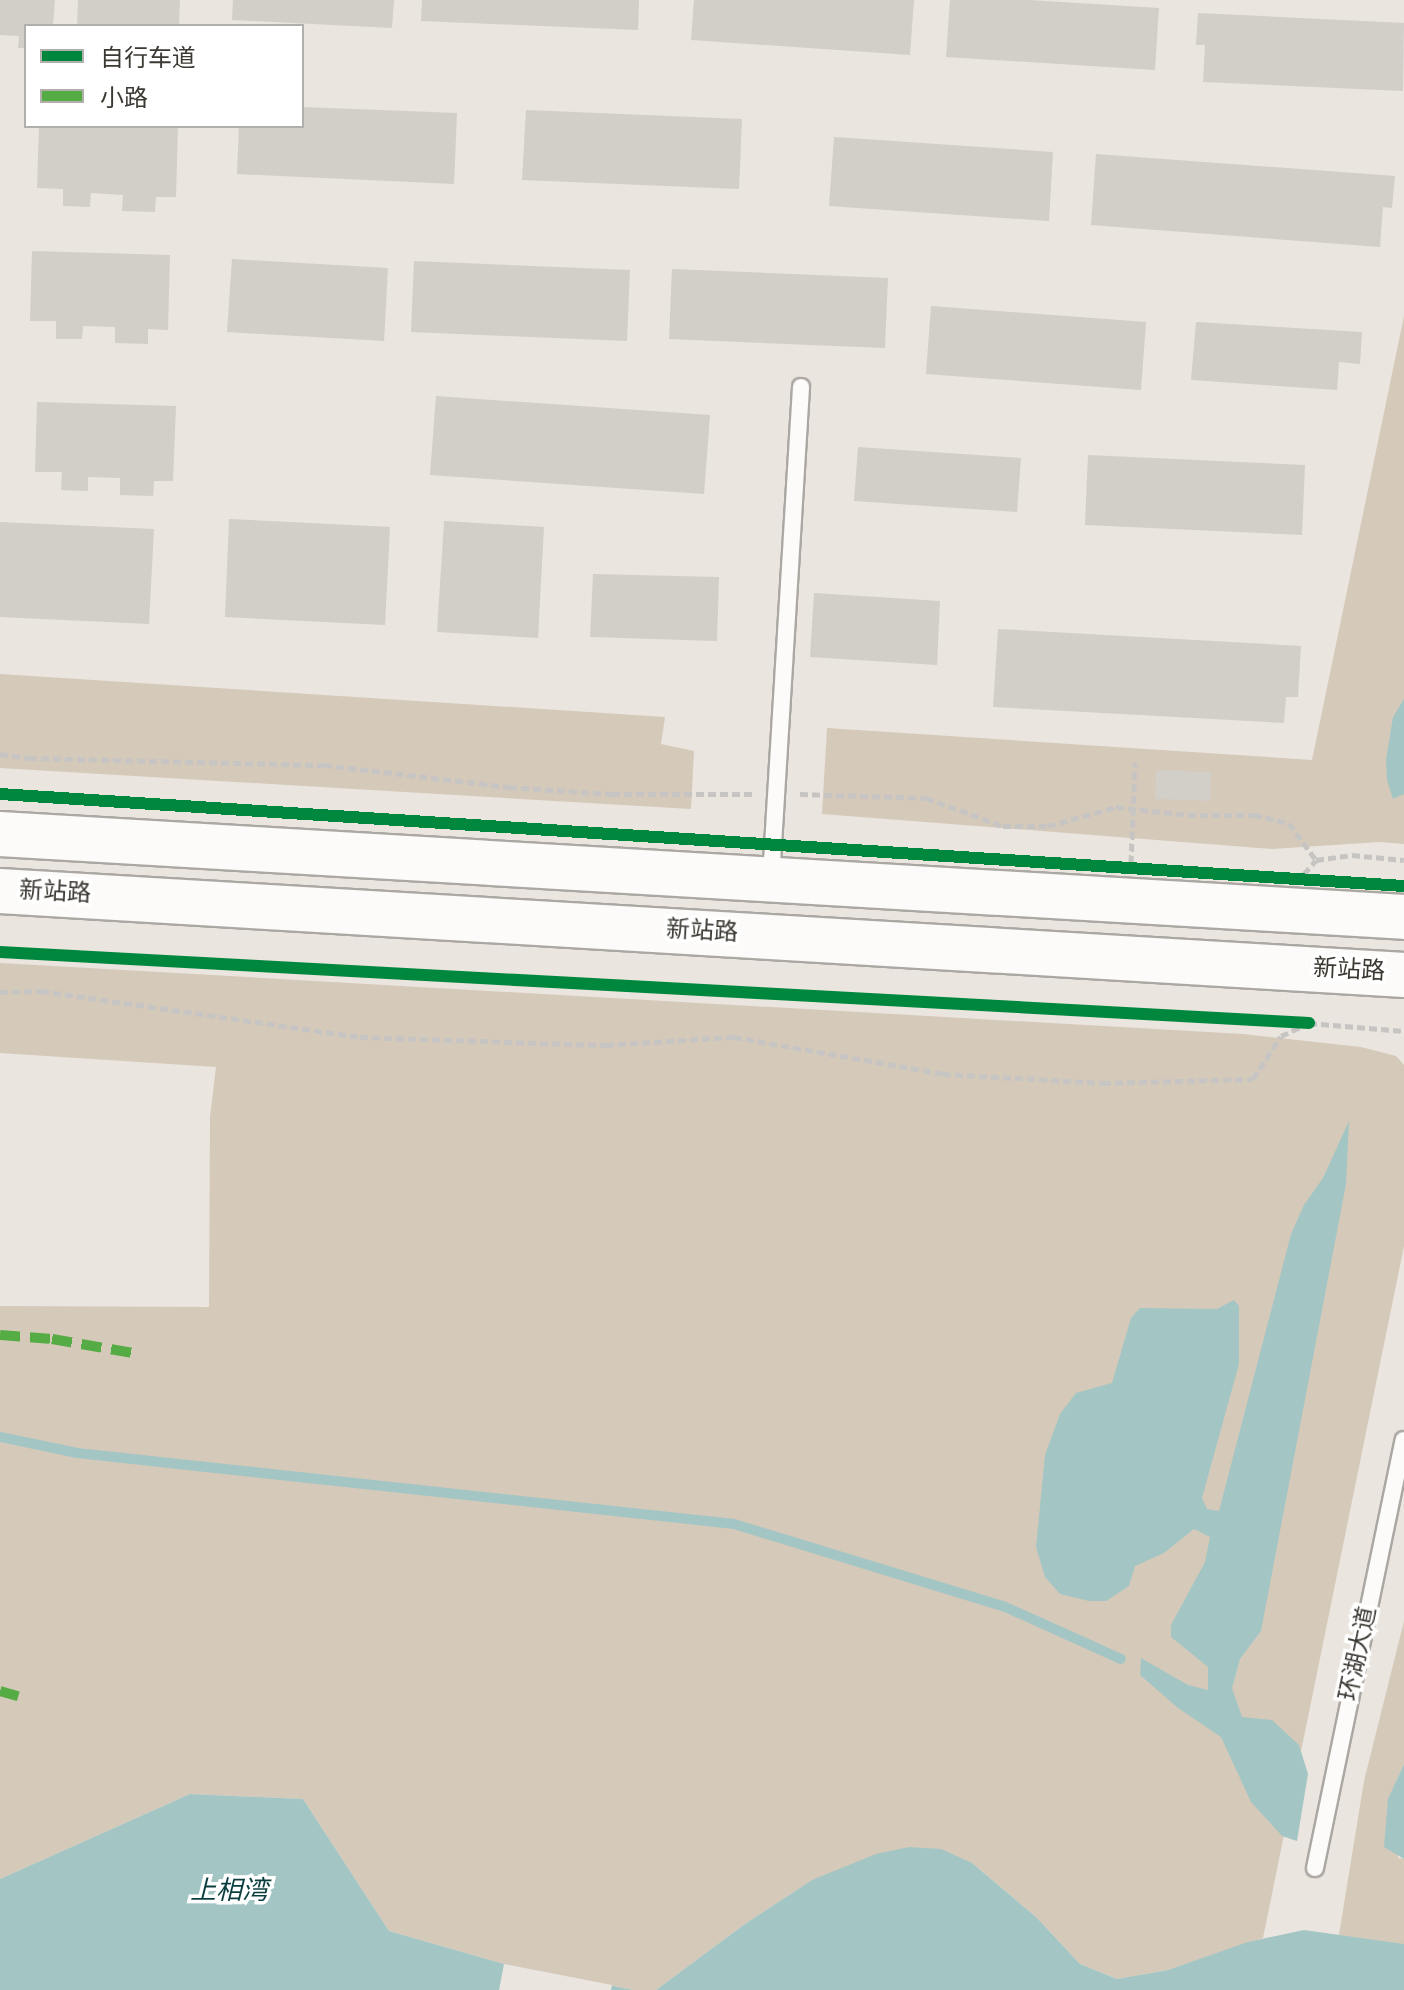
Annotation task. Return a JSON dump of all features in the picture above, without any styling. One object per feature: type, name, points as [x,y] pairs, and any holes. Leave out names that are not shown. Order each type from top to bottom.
[{"type":"street","points":[[0,834],[1404,917]]},
{"type":"street","name":"新站路","points":[[0,891],[1404,975]]},
{"type":"lane","points":[[771,880],[801,387]]},
{"type":"lane","name":"环湖大道","points":[[1315,1868],[1398,1502],[1404,1440]]},
{"type":"path","points":[[0,754],[29,758],[324,765],[479,784],[612,794],[926,798],[1003,826],[1048,826],[1116,807],[1188,815],[1254,815],[1289,823],[1316,860]]},
{"type":"path","points":[[1131,868],[1135,762]]},
{"type":"path","points":[[1300,879],[1316,860],[1352,855],[1404,860]]},
{"type":"path","points":[[1115,867],[1146,869]]},
{"type":"path","points":[[1285,878],[1315,880]]},
{"type":"path","points":[[0,992],[41,991],[360,1037],[606,1045],[734,1037],[943,1074],[1103,1083],[1253,1079],[1281,1036],[1309,1023]]},
{"type":"path","points":[[1277,1021],[1404,1031]]},
{"type":"shaded area","points":[[1404,316],[1404,844],[1379,842],[1272,849],[822,814],[827,728],[1312,760]]},
{"type":"shaded area","points":[[0,674],[665,717],[661,744],[694,751],[691,809],[0,768]]},
{"type":"shaded area","points":[[0,963],[1243,1034],[1361,1047],[1396,1056],[1404,1065],[1404,1246],[1263,1938],[1168,1970],[1117,1979],[1080,1964],[1036,1917],[972,1863],[812,1880],[745,1924],[656,1990],[633,1990],[504,1964],[389,1931],[303,1799],[190,1794],[0,1879],[0,1306],[209,1307],[210,1117],[216,1067],[0,1053]]},
{"type":"shaded area","points":[[1404,1621],[1404,1764],[1395,1784],[1398,1858],[1404,1859],[1404,1990],[1330,1990],[1364,1781]]},
{"type":"water","points":[[1404,699],[1404,794],[1393,799],[1387,780],[1386,760],[1393,717]]},
{"type":"water","points":[[1349,1121],[1346,1184],[1261,1631],[1240,1659],[1232,1688],[1242,1717],[1272,1720],[1299,1745],[1308,1774],[1297,1841],[1282,1836],[1251,1802],[1221,1737],[1178,1708],[1140,1675],[1141,1658],[1188,1685],[1208,1690],[1208,1667],[1171,1637],[1171,1625],[1205,1562],[1210,1537],[1194,1529],[1164,1553],[1135,1566],[1129,1586],[1106,1601],[1089,1601],[1060,1594],[1045,1577],[1036,1547],[1045,1455],[1060,1414],[1076,1393],[1112,1383],[1131,1318],[1140,1308],[1217,1309],[1234,1300],[1239,1306],[1239,1364],[1202,1498],[1207,1509],[1219,1511],[1291,1234],[1304,1205],[1323,1178]]},
{"type":"water","points":[[1404,1764],[1404,1859],[1384,1847],[1388,1799]]},
{"type":"water","name":"上相湾","points":[[190,1794],[303,1799],[389,1931],[504,1964],[633,1990],[0,1990],[0,1879]]},
{"type":"water","points":[[909,1847],[941,1849],[972,1863],[1036,1917],[1080,1964],[1117,1979],[1168,1970],[1248,1942],[1304,1930],[1404,1944],[1404,1990],[656,1990],[745,1924],[812,1880],[876,1854]]},
{"type":"pier","points":[[504,1964],[612,1985],[611,1990],[499,1990]]},
{"type":"building","points":[[0,0],[55,0],[53,24],[24,24],[24,48],[18,48],[19,36],[0,35]]},
{"type":"building","points":[[78,0],[180,0],[179,24],[77,24]]},
{"type":"building","points":[[233,0],[394,0],[392,28],[232,20]]},
{"type":"building","points":[[422,0],[639,0],[638,30],[421,21]]},
{"type":"building","points":[[694,0],[914,0],[910,55],[691,40]]},
{"type":"building","points":[[950,0],[1029,0],[1159,8],[1155,70],[946,57]]},
{"type":"building","points":[[1198,13],[1404,23],[1403,91],[1203,82],[1205,45],[1196,45]]},
{"type":"building","points":[[304,107],[457,113],[454,184],[237,174],[239,128],[304,128]]},
{"type":"building","points":[[526,110],[742,119],[739,189],[522,180]]},
{"type":"building","points":[[39,128],[178,128],[176,197],[156,197],[155,212],[122,211],[123,195],[91,193],[90,207],[63,206],[63,189],[37,188]]},
{"type":"building","points":[[834,137],[1053,152],[1049,221],[829,206]]},
{"type":"building","points":[[1096,154],[1395,176],[1392,208],[1383,207],[1380,247],[1091,225]]},
{"type":"building","points":[[32,251],[170,255],[168,330],[148,329],[148,344],[115,343],[115,327],[83,326],[82,339],[56,339],[56,321],[30,321]]},
{"type":"building","points":[[232,259],[388,268],[384,341],[227,332]]},
{"type":"building","points":[[414,261],[630,270],[627,341],[411,332]]},
{"type":"building","points":[[672,269],[888,278],[885,348],[669,339]]},
{"type":"building","points":[[931,306],[1146,322],[1141,390],[926,374]]},
{"type":"building","points":[[1196,322],[1362,332],[1360,364],[1339,362],[1337,390],[1191,380]]},
{"type":"building","points":[[436,396],[710,415],[704,494],[430,475]]},
{"type":"building","points":[[37,402],[176,406],[173,481],[154,481],[153,496],[120,495],[120,478],[88,477],[88,491],[61,490],[62,472],[35,472]]},
{"type":"building","points":[[858,447],[1021,458],[1017,512],[854,501]]},
{"type":"building","points":[[1088,455],[1305,465],[1302,535],[1085,525]]},
{"type":"building","points":[[229,519],[390,527],[385,625],[225,617]]},
{"type":"building","points":[[444,521],[544,527],[538,638],[437,632]]},
{"type":"building","points":[[0,522],[154,529],[149,624],[0,617]]},
{"type":"building","points":[[593,574],[719,577],[717,641],[590,637]]},
{"type":"building","points":[[814,593],[940,601],[937,665],[810,657]]},
{"type":"building","points":[[998,629],[1301,646],[1298,697],[1286,697],[1284,723],[993,707]]},
{"type":"building","points":[[1156,770],[1211,772],[1210,801],[1155,799]]},
{"type":"waterway","points":[[0,1437],[77,1453],[734,1524],[1003,1606],[1121,1659]]},
{"type":"marked path","points":[[0,1335],[52,1339],[139,1354]]},
{"type":"marked path","points":[[0,1691],[18,1696]]},
{"type":"cycle path","points":[[0,794],[1404,886]]},
{"type":"cycle path","points":[[0,952],[1309,1023]]}]
